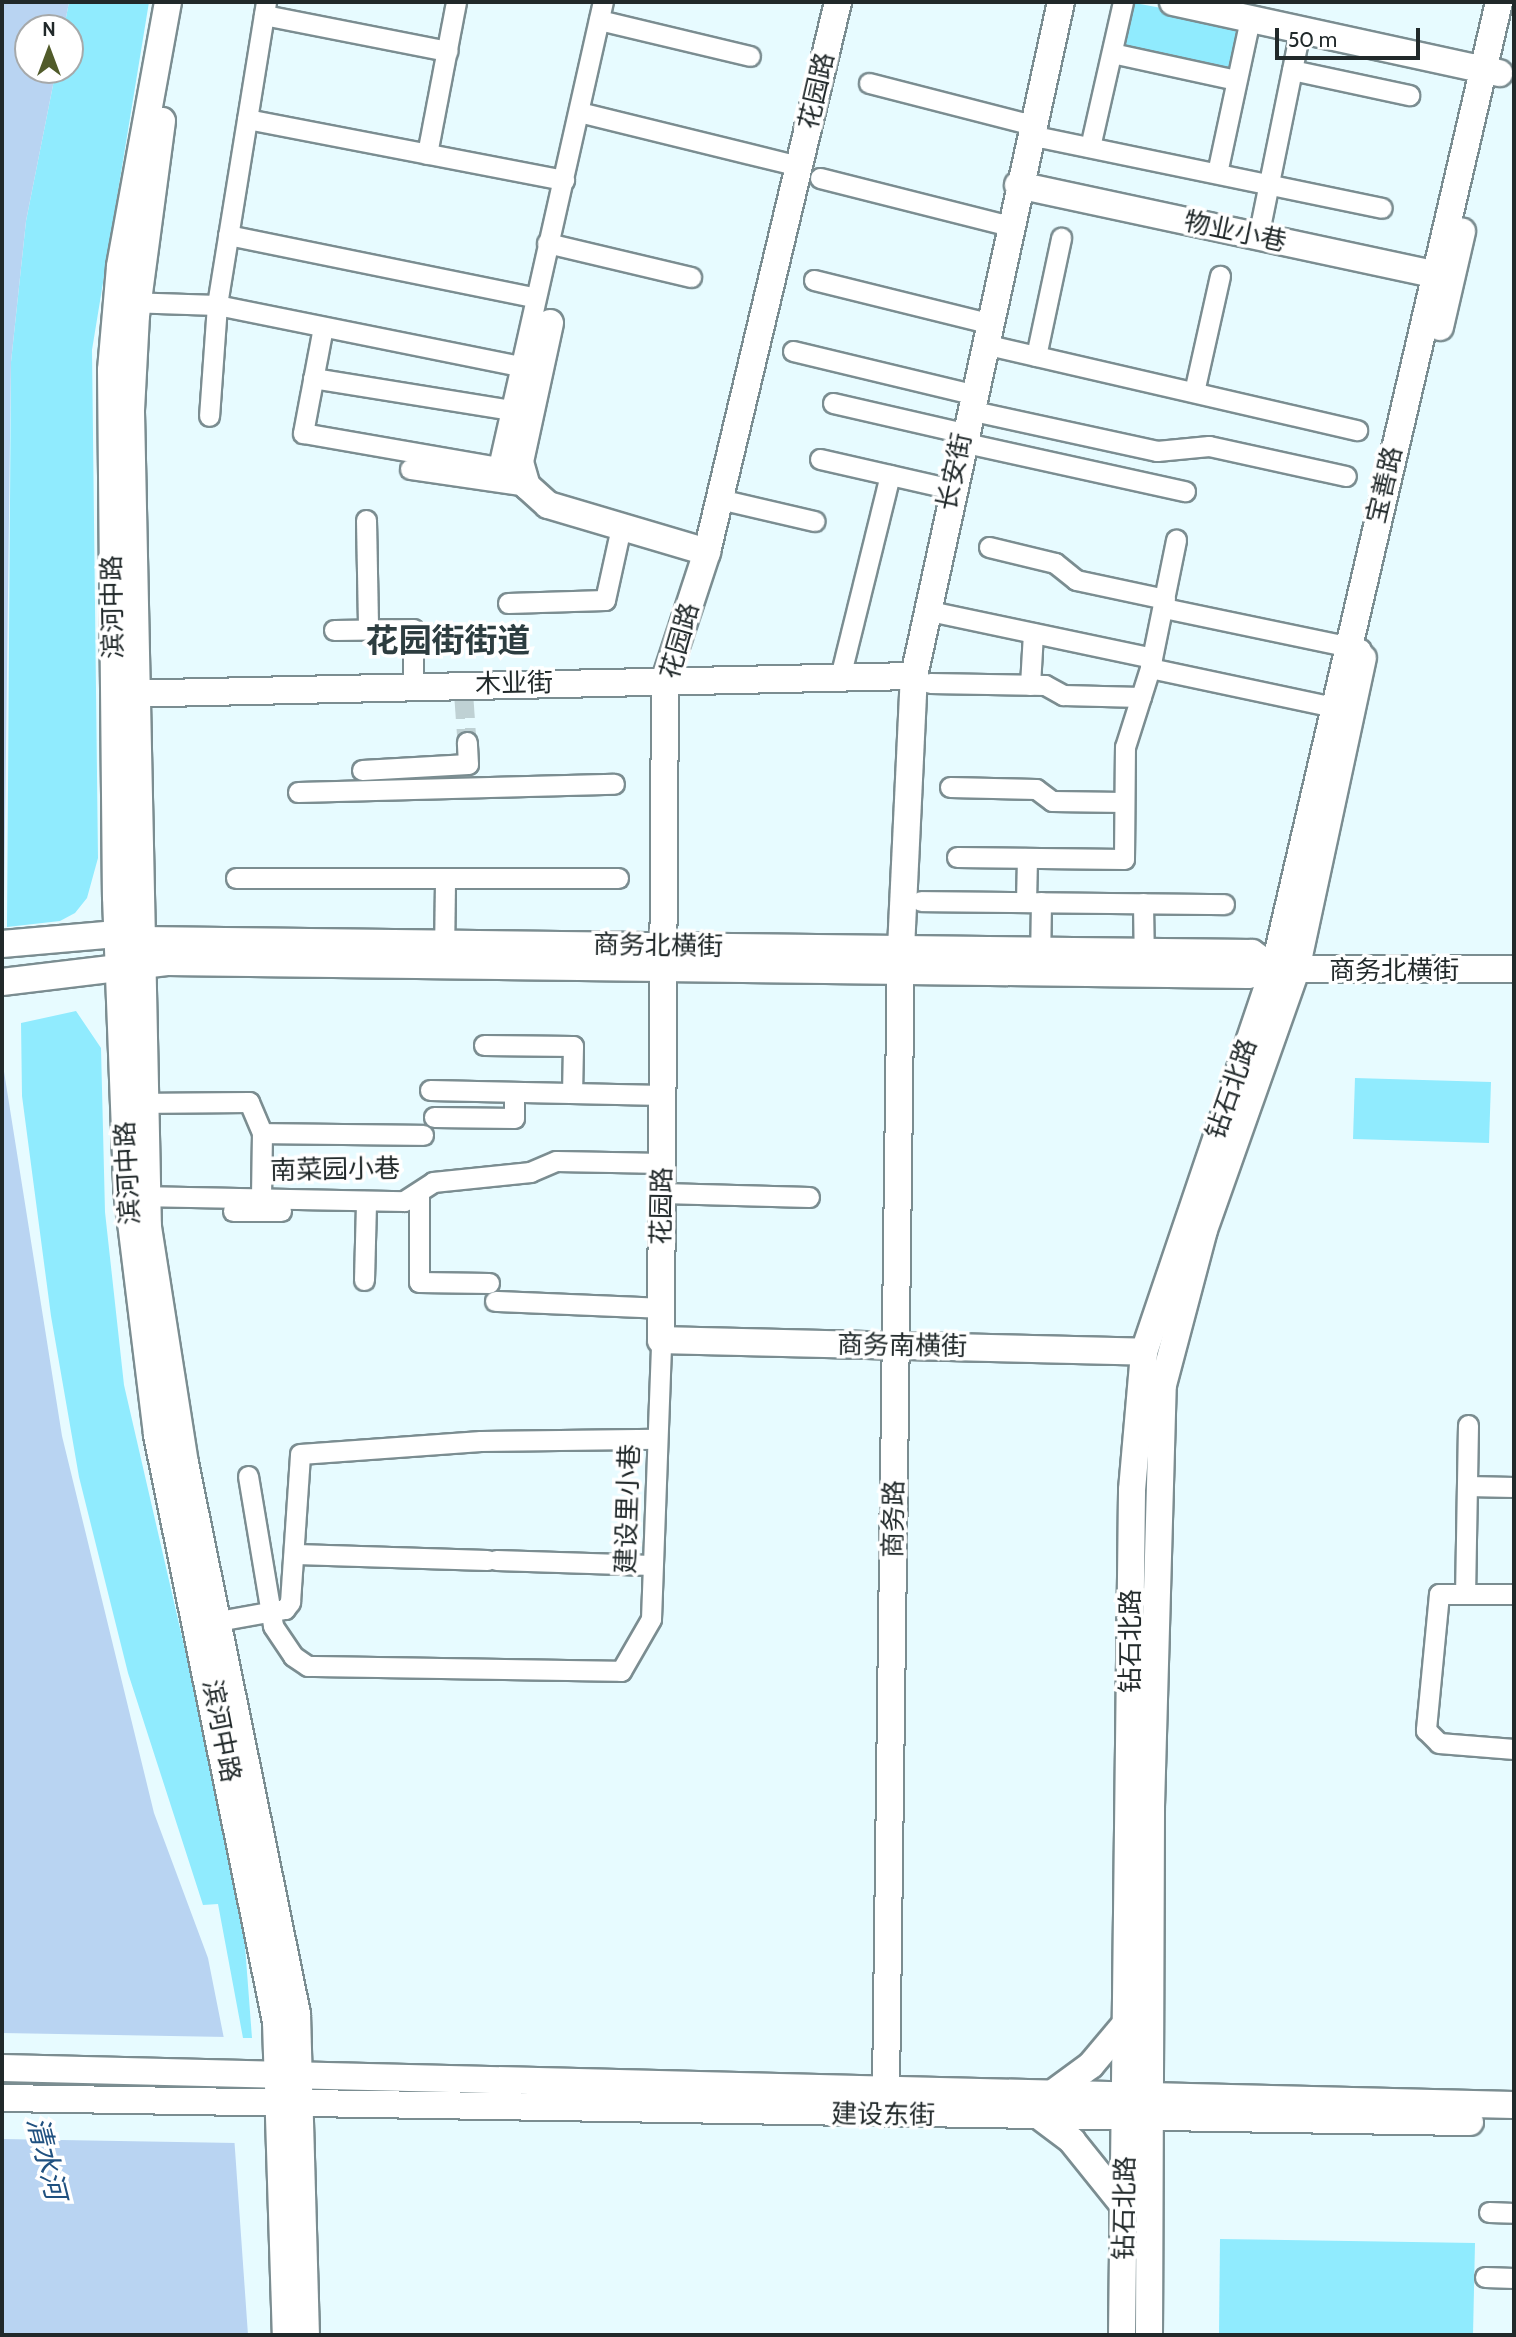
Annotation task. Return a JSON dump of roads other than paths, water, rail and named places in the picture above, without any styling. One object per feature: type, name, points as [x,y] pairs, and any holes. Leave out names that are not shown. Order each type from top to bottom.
[{"type":"main road","name":"滨河中路","points":[[168,2],[126,302],[131,412],[124,693],[137,1196],[209,1622],[297,2014],[292,2075],[286,2335]]},
{"type":"main road","name":"滨河中路","points":[[126,302],[184,2]]},
{"type":"main road","name":"花园路","points":[[678,1346],[661,1308],[666,680],[707,552],[719,499],[810,172],[838,2]]},
{"type":"main road","name":"长安街","points":[[901,960],[925,610],[970,421],[1018,185],[1061,2]]},
{"type":"main road","points":[[1172,2],[1212,6],[1250,19],[1491,72]]},
{"type":"main road","name":"宝善路","points":[[1491,72],[1499,2]]},
{"type":"main road","name":"宝善路","points":[[1285,970],[1442,276],[1491,72],[1514,8]]},
{"type":"main road","name":"物业小巷","points":[[1018,185],[1442,276]]},
{"type":"main road","points":[[551,323],[515,475],[548,505],[707,552]]},
{"type":"main road","name":"木业街","points":[[124,693],[413,686],[464,692],[666,680],[840,677],[922,679]]},
{"type":"main road","name":"商务北横街","points":[[2,944],[37,940],[130,952],[1144,963],[1285,970],[1514,969]]},
{"type":"main road","name":"商务北横街","points":[[2,982],[42,978],[130,952]]},
{"type":"main road","name":"商务路","points":[[886,2090],[901,960]]},
{"type":"main road","name":"钻石北路","points":[[1149,2335],[1152,2169],[1139,2107],[1128,2021],[1132,1490],[1144,1352],[1285,970]]},
{"type":"main road","name":"钻石北路","points":[[1122,2335],[1125,2207],[1139,2107],[1151,2046],[1163,1385],[1205,1230],[1285,970]]},
{"type":"main road","name":"商务南横街","points":[[678,1346],[860,1352],[896,1346],[1144,1352]]},
{"type":"main road","points":[[1053,2093],[1091,2065],[1128,2021]]},
{"type":"main road","points":[[1151,2046],[1164,2072],[1196,2108],[1152,2169]]},
{"type":"main road","name":"建设东街","points":[[2,2068],[1053,2093],[1139,2107]]},
{"type":"main road","name":"建设东街","points":[[2,2098],[1042,2118],[1139,2107],[1514,2105]]},
{"type":"main road","name":"滨河中路","points":[[292,2104],[306,2335]]},
{"type":"main road","name":"建设东街","points":[[1196,2108],[1514,2123]]},
{"type":"main road","points":[[1042,2118],[1072,2141],[1125,2207]]},
{"type":"street","points":[[428,153],[456,2]]},
{"type":"street","points":[[1090,147],[1123,2]]},
{"type":"street","points":[[209,416],[217,306],[265,9],[447,51]]},
{"type":"street","points":[[515,475],[510,410],[601,11],[750,56]]},
{"type":"street","points":[[1217,173],[1250,19]]},
{"type":"street","points":[[1258,237],[1300,30]]},
{"type":"street","points":[[1112,53],[1236,80]]},
{"type":"street","points":[[1292,70],[1409,95]]},
{"type":"street","points":[[869,83],[1090,147],[1382,208]]},
{"type":"street","points":[[579,112],[1010,226]]},
{"type":"street","points":[[247,119],[564,180]]},
{"type":"street","points":[[228,235],[534,298]]},
{"type":"street","points":[[1036,356],[1061,238]]},
{"type":"street","points":[[547,243],[691,277]]},
{"type":"street","points":[[1194,392],[1220,276]]},
{"type":"street","points":[[814,280],[986,333],[1036,356],[1357,430]]},
{"type":"street","points":[[126,302],[217,306],[519,366]]},
{"type":"street","points":[[323,327],[303,433],[515,475]]},
{"type":"street","points":[[793,352],[970,421],[1067,465],[1185,491]]},
{"type":"street","points":[[313,378],[510,410]]},
{"type":"street","points":[[834,403],[1074,433],[1157,451],[1209,446],[1346,476]]},
{"type":"street","points":[[1067,465],[1074,433]]},
{"type":"street","points":[[821,459],[952,489]]},
{"type":"street","points":[[410,469],[515,475]]},
{"type":"street","points":[[840,677],[890,475]]},
{"type":"street","points":[[719,499],[814,521]]},
{"type":"street","points":[[366,520],[368,629]]},
{"type":"street","points":[[508,603],[605,600],[621,527]]},
{"type":"street","points":[[957,858],[1124,859],[1125,747],[1151,663],[1176,540]]},
{"type":"street","points":[[989,548],[1055,563],[1076,580],[1357,648]]},
{"type":"street","points":[[925,610],[1033,633],[1343,709]]},
{"type":"street","points":[[334,630],[413,629],[413,686]]},
{"type":"street","points":[[1030,685],[1033,633]]},
{"type":"street","points":[[922,679],[1030,685],[1063,695],[1141,698]]},
{"type":"street","points":[[467,742],[469,788]]},
{"type":"street","points":[[362,770],[468,764]]},
{"type":"street","points":[[298,792],[614,784]]},
{"type":"street","points":[[950,787],[1036,789],[1052,801],[1125,802]]},
{"type":"street","points":[[1027,858],[1040,962]]},
{"type":"street","points":[[236,878],[618,878]]},
{"type":"street","points":[[444,955],[445,878]]},
{"type":"street","points":[[920,901],[1224,904]]},
{"type":"street","points":[[1143,903],[1144,963]]},
{"type":"street","points":[[484,1045],[572,1046],[572,1093]]},
{"type":"street","points":[[430,1090],[663,1095]]},
{"type":"street","points":[[434,1117],[514,1118],[514,1092]]},
{"type":"street","points":[[134,1102],[249,1102],[262,1133],[261,1198]]},
{"type":"street","points":[[262,1133],[423,1135]]},
{"type":"street","name":"南菜园小巷","points":[[137,1196],[404,1201],[433,1182],[530,1172],[556,1161],[662,1163]]},
{"type":"street","points":[[419,1192],[419,1282],[492,1292],[661,1308]]},
{"type":"street","points":[[662,1194],[810,1197]]},
{"type":"street","points":[[233,1210],[334,1212],[334,1200]]},
{"type":"street","points":[[364,1280],[366,1201]]},
{"type":"street","name":"建设里小巷","points":[[269,1612],[283,1645],[308,1666],[621,1671],[650,1619],[657,1439],[678,1346]]},
{"type":"street","points":[[1465,1594],[1468,1425]]},
{"type":"street","points":[[209,1622],[269,1612],[290,1602],[296,1554],[300,1454],[481,1441],[657,1439]]},
{"type":"street","points":[[248,1476],[269,1612]]},
{"type":"street","points":[[1467,1486],[1514,1487]]},
{"type":"street","points":[[296,1554],[652,1565]]},
{"type":"street","points":[[1514,1594],[1439,1594],[1426,1730],[1439,1743],[1514,1749]]},
{"type":"street","points":[[1489,2212],[1514,2213]]},
{"type":"street","points":[[1485,2277],[1514,2278]]},
{"type":"water","points":[[2,2],[69,2],[67,14],[14,14],[14,84],[53,84],[26,221],[11,362],[2,1058]]},
{"type":"water","name":"清水河","points":[[2,1059],[62,1436],[154,1813],[208,1958],[229,2064],[248,2335],[2,2335]]},
{"type":"tunnel","points":[[464,699],[467,742]]},
{"type":"district","name":"花园街街道","points":[[448,641]]}]
